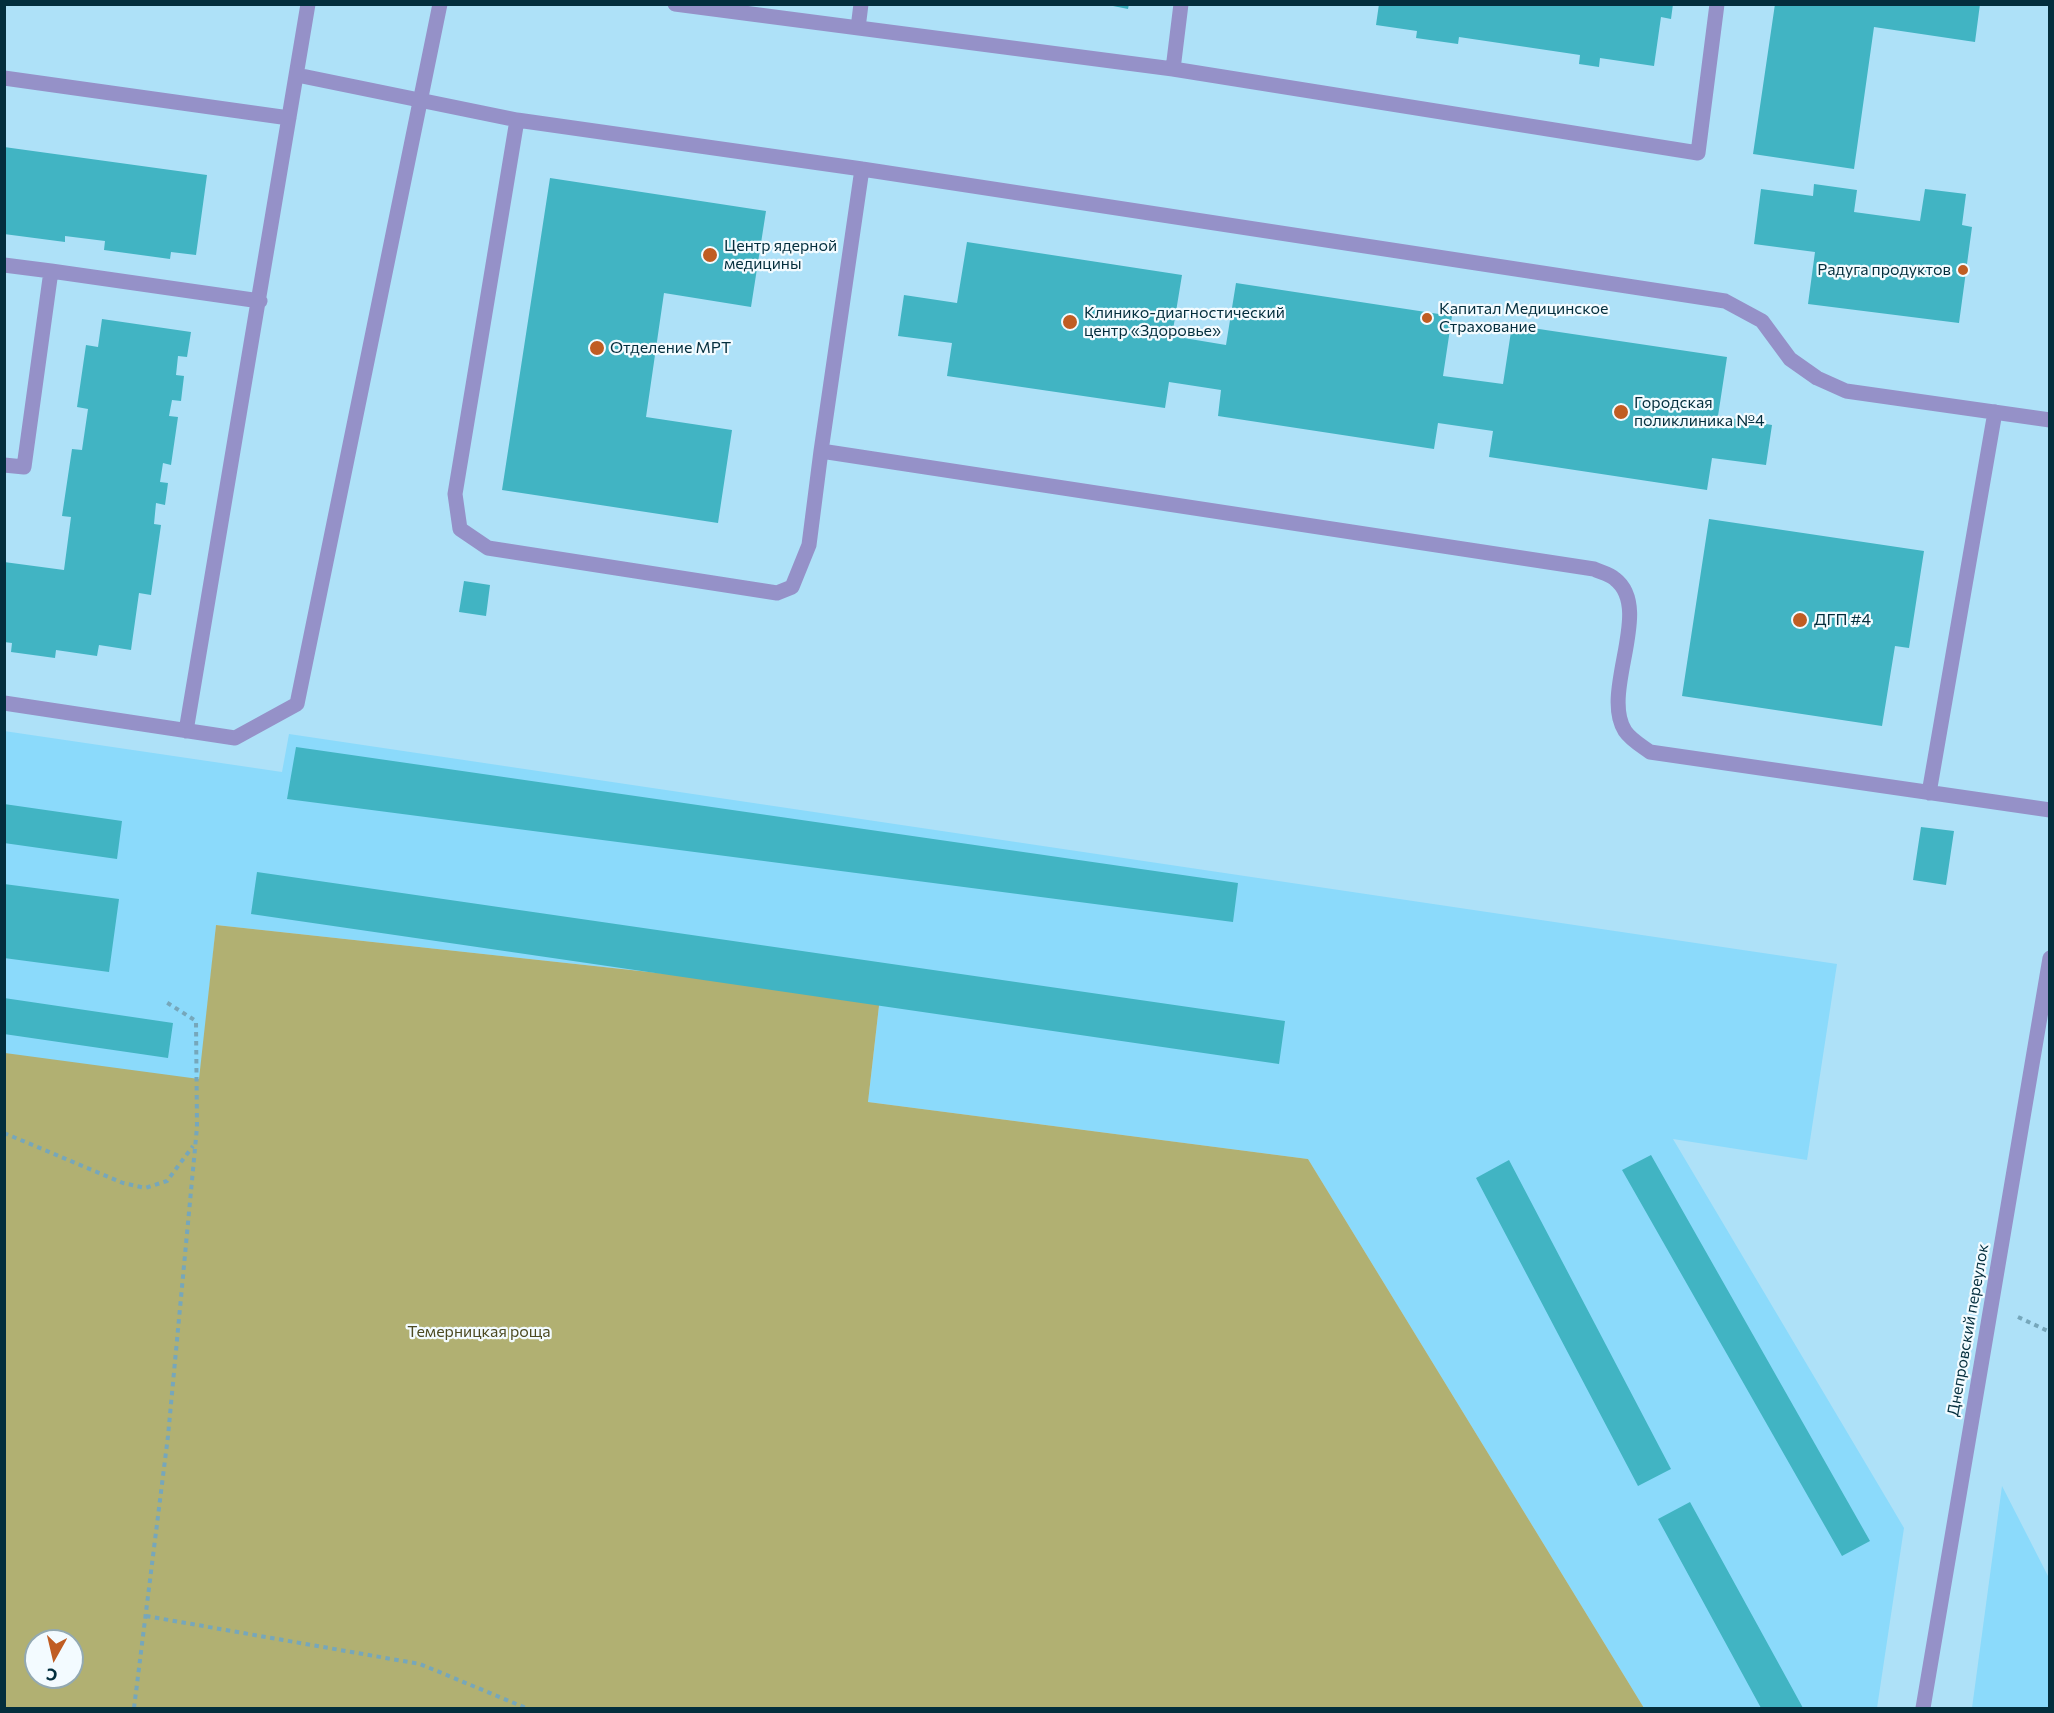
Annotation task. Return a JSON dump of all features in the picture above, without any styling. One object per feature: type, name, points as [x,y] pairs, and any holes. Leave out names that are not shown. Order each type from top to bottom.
[{"type":"street","points":[[186,731],[260,301],[308,4]]},
{"type":"street","points":[[4,703],[235,738],[297,704],[422,102],[440,4]]},
{"type":"street","points":[[675,4],[1173,69],[1698,153],[1717,4]]},
{"type":"street","points":[[858,28],[861,4]]},
{"type":"street","points":[[1173,69],[1181,4]]},
{"type":"street","points":[[297,75],[517,120],[862,169],[1725,301],[1762,321],[1790,359],[1817,378],[1846,391],[2049,420]]},
{"type":"street","points":[[4,78],[289,118]]},
{"type":"street","points":[[517,120],[455,494],[460,529],[488,548],[777,593],[792,587],[809,545],[862,169]]},
{"type":"street","points":[[4,265],[260,301]]},
{"type":"street","points":[[4,465],[24,467],[51,271]]},
{"type":"street","points":[[1929,793],[1995,412]]},
{"type":"street","points":[[821,451],[1594,569],[1616,579],[1626,594],[1630,612],[1618,707],[1624,730],[1650,752],[2049,810]]},
{"type":"street","name":"Днепровский переулок","points":[[1923,1708],[2049,958]]},
{"type":"path","points":[[134,1708],[168,1436],[195,1143],[196,1021],[166,1002]]},
{"type":"path","points":[[4,1133],[123,1183],[145,1188],[167,1181],[195,1143]]},
{"type":"path","points":[[146,1617],[420,1664],[526,1708]]},
{"type":"shaded area","points":[[4,731],[282,772],[289,734],[1837,964],[1807,1160],[1673,1139],[1904,1528],[1877,1708],[1644,1708],[1308,1159],[868,1102],[880,997],[216,925],[200,1080],[5,1054]]},
{"type":"shaded area","points":[[2002,1486],[2049,1578],[2049,1708],[1972,1708]]},
{"type":"green space","name":"Темерницкая роща","points":[[216,925],[880,997],[868,1102],[1308,1159],[1644,1708],[5,1708],[5,1053],[199,1079]]},
{"type":"building","points":[[1103,4],[1129,4],[1128,9]]},
{"type":"building","points":[[1379,4],[1673,4],[1671,19],[1661,17],[1654,66],[1600,58],[1599,67],[1579,64],[1580,55],[1459,37],[1458,44],[1416,38],[1417,31],[1376,25]]},
{"type":"building","points":[[1775,4],[1980,4],[1975,42],[1874,27],[1854,169],[1753,154]]},
{"type":"building","points":[[4,147],[207,175],[196,255],[171,252],[170,259],[104,250],[105,241],[65,236],[65,242],[4,234]]},
{"type":"building","points":[[550,178],[766,211],[751,307],[664,293],[646,417],[732,430],[718,523],[502,490]]},
{"type":"building","points":[[1814,184],[1857,190],[1854,212],[1920,221],[1925,189],[1966,194],[1962,225],[1972,227],[1959,323],[1808,304],[1815,252],[1754,244],[1761,189],[1813,196]]},
{"type":"building","points":[[967,242],[1182,275],[1172,336],[1226,345],[1236,283],[1452,316],[1443,376],[1503,384],[1512,325],[1727,357],[1718,416],[1772,425],[1766,465],[1712,458],[1707,490],[1489,457],[1493,431],[1438,423],[1434,449],[1218,416],[1221,390],[1169,382],[1165,408],[947,376],[952,343],[898,336],[904,295],[957,303]]},
{"type":"building","points":[[102,319],[191,332],[187,357],[178,356],[176,375],[184,376],[181,401],[172,400],[169,416],[178,417],[171,465],[163,463],[160,482],[168,483],[165,505],[156,503],[154,524],[161,525],[151,595],[139,593],[131,650],[99,645],[97,656],[56,650],[55,658],[11,652],[12,643],[4,642],[4,562],[64,570],[71,517],[62,516],[72,449],[82,450],[88,409],[77,407],[86,345],[98,347]]},
{"type":"building","points":[[1709,519],[1924,551],[1909,648],[1895,646],[1882,726],[1682,696]]},
{"type":"building","points":[[464,581],[490,585],[486,616],[459,612]]},
{"type":"building","points":[[296,747],[1238,883],[1233,922],[287,799]]},
{"type":"building","points":[[4,804],[122,821],[117,859],[4,843]]},
{"type":"building","points":[[1921,827],[1954,831],[1946,885],[1913,880]]},
{"type":"building","points":[[257,872],[1285,1021],[1279,1064],[251,914]]},
{"type":"building","points":[[4,884],[119,899],[109,972],[4,958]]},
{"type":"building","points":[[4,998],[173,1023],[168,1058],[4,1034]]},
{"type":"building","points":[[1651,1155],[1870,1541],[1842,1556],[1622,1170]]},
{"type":"building","points":[[1509,1160],[1671,1469],[1638,1486],[1476,1178]]},
{"type":"building","points":[[1690,1502],[1803,1708],[1761,1708],[1658,1519]]},
{"type":"place","name":"Центр ядерной медицины","points":[[710,255]]},
{"type":"place","name":"Радуга продуктов","points":[[1963,270]]},
{"type":"place","name":"Капитал Медицинское Страхование","points":[[1427,318]]},
{"type":"place","name":"Клинико-диагностический центр «Здоровье»","points":[[1070,322]]},
{"type":"place","name":"Отделение МРТ","points":[[597,348]]},
{"type":"place","name":"Городская поликлиника №4","points":[[1621,412]]},
{"type":"place","name":"ДГП #4","points":[[1800,620]]}]
